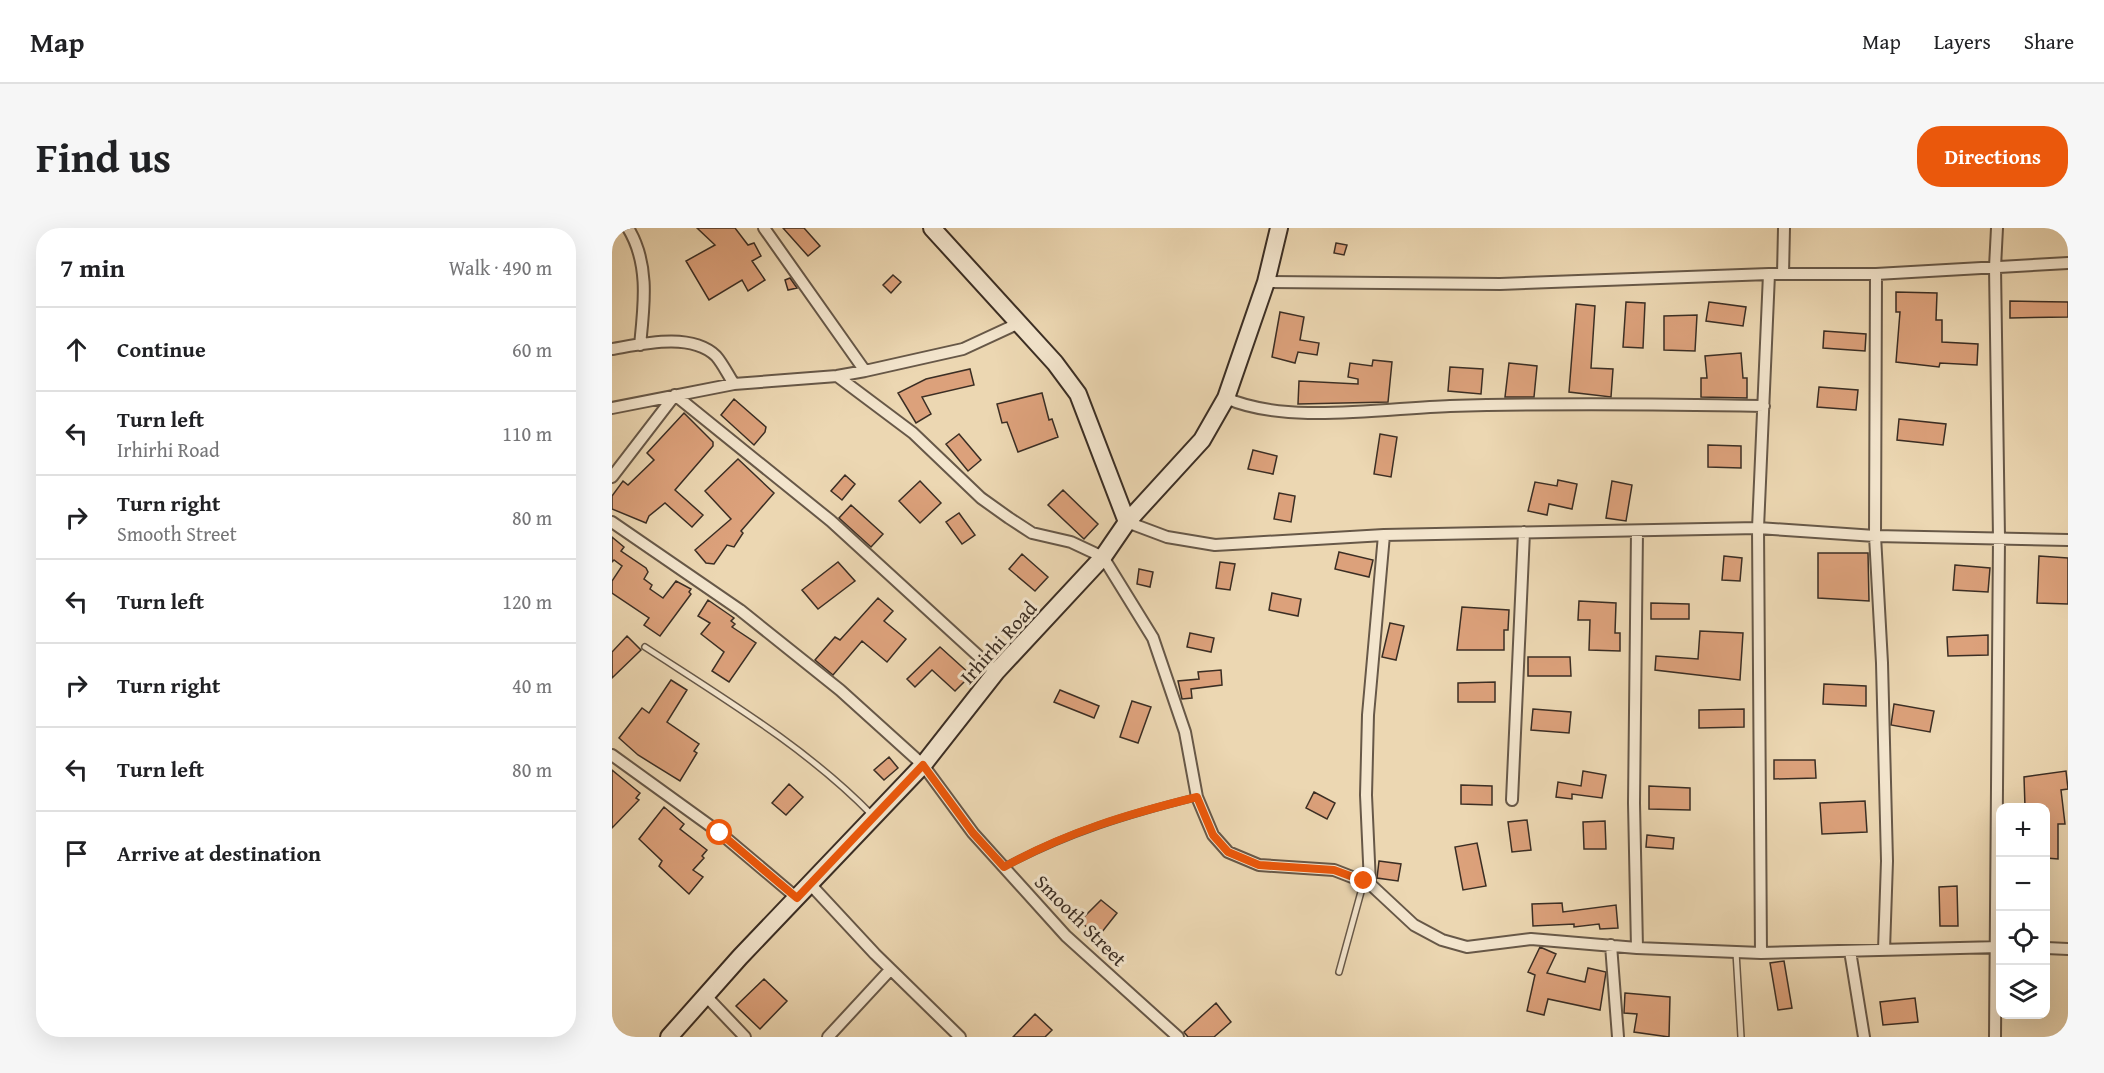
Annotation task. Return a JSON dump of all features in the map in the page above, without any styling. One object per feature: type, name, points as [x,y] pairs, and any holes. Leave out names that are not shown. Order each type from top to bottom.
[{"type":"street","points":[[628,228],[639,252],[643,270],[645,309],[640,345]]},
{"type":"street","points":[[764,228],[865,371]]},
{"type":"street","points":[[932,228],[1017,324],[1055,363],[1077,394],[1127,522],[1167,537],[1215,545],[1384,535],[1758,528],[1875,536],[2068,540]]},
{"type":"street","name":"Irhirhi Road","points":[[669,1037],[705,995],[923,765],[996,672],[1103,557],[1127,522],[1202,440],[1226,398],[1266,282],[1279,228]]},
{"type":"street","points":[[1783,274],[1784,228]]},
{"type":"street","points":[[1997,228],[1995,267],[1999,538],[1998,911]]},
{"type":"street","points":[[1266,282],[1500,284],[1769,273],[1876,274],[2068,264]]},
{"type":"street","points":[[1761,953],[1758,528],[1769,273]]},
{"type":"street","points":[[1876,274],[1875,536],[1882,663],[1887,861],[1884,950]]},
{"type":"street","points":[[612,408],[734,384],[837,376],[865,371],[963,349],[1017,324]]},
{"type":"street","points":[[612,349],[684,343],[700,346],[716,356],[734,384]]},
{"type":"street","points":[[837,376],[913,433],[981,498],[1009,518],[1032,533],[1071,542],[1103,557],[1153,638],[1185,732],[1197,797],[1213,835],[1228,852],[1259,865],[1334,870],[1367,882],[1414,925],[1442,940],[1467,947],[1498,945],[1530,939],[1637,948],[1761,953],[1996,947]]},
{"type":"street","points":[[612,477],[675,395]]},
{"type":"street","points":[[675,395],[831,521],[996,672]]},
{"type":"street","points":[[1226,398],[1245,407],[1356,412],[1448,406],[1584,404],[1764,406]]},
{"type":"street","name":"Smooth Street","points":[[612,522],[740,610],[840,690],[923,765],[973,833],[1066,936],[1178,1037]]},
{"type":"street","points":[[1637,531],[1634,803],[1637,948]]},
{"type":"street","points":[[1512,800],[1524,532]]},
{"type":"street","points":[[1367,882],[1368,715],[1384,535]]},
{"type":"street","points":[[612,755],[720,833],[797,898]]},
{"type":"street","points":[[810,884],[890,970],[960,1037]]},
{"type":"street","points":[[1611,945],[1618,1037]]},
{"type":"street","points":[[2050,948],[2068,949]]},
{"type":"street","points":[[1850,951],[1864,1037]]},
{"type":"street","points":[[1995,1037],[1997,965]]},
{"type":"street","points":[[828,1037],[890,970]]},
{"type":"street","points":[[705,995],[745,1037]]},
{"type":"lane","points":[[645,647],[709,688],[830,775],[874,817]]},
{"type":"lane","points":[[1004,867],[1076,833],[1141,809],[1197,797]]},
{"type":"lane","points":[[1339,972],[1367,882]]},
{"type":"lane","points":[[1736,952],[1741,1037]]},
{"type":"building","points":[[697,228],[735,228],[748,245],[754,243],[761,256],[752,261],[765,280],[748,291],[742,280],[709,300],[686,261],[715,245]]},
{"type":"building","points":[[783,228],[804,228],[820,246],[808,256]]},
{"type":"building","points":[[1336,243],[1347,245],[1344,255],[1334,253]]},
{"type":"building","points":[[893,275],[901,282],[891,293],[883,285]]},
{"type":"building","points":[[790,278],[797,288],[788,290],[785,280]]},
{"type":"building","points":[[1896,292],[1937,293],[1936,320],[1942,320],[1942,342],[1978,344],[1977,365],[1940,363],[1939,367],[1896,362],[1900,312],[1896,312]]},
{"type":"building","points":[[2010,301],[2068,302],[2068,317],[2010,318]]},
{"type":"building","points":[[1626,302],[1645,303],[1643,348],[1623,347]]},
{"type":"building","points":[[1709,302],[1746,307],[1743,326],[1706,321]]},
{"type":"building","points":[[1576,304],[1595,306],[1591,368],[1613,369],[1611,397],[1569,392]]},
{"type":"building","points":[[1280,312],[1304,317],[1300,340],[1319,343],[1317,355],[1298,352],[1295,363],[1272,357]]},
{"type":"building","points":[[1697,315],[1695,351],[1664,350],[1664,316]]},
{"type":"building","points":[[1824,331],[1866,334],[1865,351],[1823,348]]},
{"type":"building","points":[[1741,353],[1743,378],[1747,378],[1747,398],[1701,397],[1701,378],[1707,378],[1705,356]]},
{"type":"building","points":[[1373,360],[1392,362],[1388,402],[1298,404],[1299,381],[1358,384],[1358,379],[1348,377],[1350,363],[1372,366]]},
{"type":"building","points":[[1509,363],[1537,366],[1534,397],[1505,397]]},
{"type":"building","points":[[1450,367],[1483,369],[1481,394],[1448,391]]},
{"type":"building","points":[[970,369],[974,385],[922,397],[931,414],[916,423],[898,393],[926,379]]},
{"type":"building","points":[[1819,387],[1858,390],[1856,410],[1817,407]]},
{"type":"building","points":[[1042,393],[1049,420],[1052,419],[1058,437],[1018,452],[1007,422],[1002,423],[997,404]]},
{"type":"building","points":[[734,399],[766,427],[765,432],[754,445],[721,415]]},
{"type":"building","points":[[684,413],[713,442],[713,446],[675,490],[703,515],[692,527],[665,503],[649,516],[646,523],[612,509],[612,496],[623,481],[628,485],[654,460],[647,453]]},
{"type":"building","points":[[1899,419],[1946,424],[1943,445],[1897,440]]},
{"type":"building","points":[[959,434],[981,460],[968,471],[946,444]]},
{"type":"building","points":[[1380,434],[1397,437],[1391,477],[1374,474]]},
{"type":"building","points":[[1708,445],[1741,446],[1741,468],[1708,467]]},
{"type":"building","points":[[1253,450],[1277,456],[1273,474],[1248,469]]},
{"type":"building","points":[[738,459],[774,493],[741,531],[743,533],[734,547],[727,545],[714,564],[706,563],[695,550],[731,519],[705,491]]},
{"type":"building","points":[[845,475],[855,484],[842,500],[831,491]]},
{"type":"building","points":[[1558,480],[1577,484],[1572,509],[1549,504],[1547,515],[1528,511],[1535,482],[1557,486]]},
{"type":"building","points":[[920,481],[941,503],[920,523],[899,501]]},
{"type":"building","points":[[1612,481],[1632,485],[1626,521],[1606,518]]},
{"type":"building","points":[[1063,490],[1098,524],[1084,539],[1048,505]]},
{"type":"building","points":[[1279,493],[1295,496],[1291,522],[1274,519]]},
{"type":"building","points":[[851,505],[883,534],[871,547],[839,518]]},
{"type":"building","points":[[959,513],[975,535],[962,544],[946,522]]},
{"type":"building","points":[[612,537],[624,547],[621,551],[646,568],[648,572],[644,579],[652,585],[650,589],[663,598],[676,581],[691,589],[689,592],[691,594],[660,636],[644,625],[649,618],[612,593],[612,581],[622,566],[614,560],[612,562]]},
{"type":"building","points":[[1339,552],[1373,560],[1369,577],[1335,569]]},
{"type":"building","points":[[1818,553],[1868,553],[1869,601],[1818,598]]},
{"type":"building","points":[[1022,554],[1048,577],[1035,591],[1009,569]]},
{"type":"building","points":[[1724,556],[1742,558],[1740,581],[1722,580]]},
{"type":"building","points":[[2039,556],[2068,558],[2068,604],[2037,603]]},
{"type":"building","points":[[838,562],[855,581],[818,609],[802,590]]},
{"type":"building","points":[[1220,562],[1235,564],[1230,590],[1216,588]]},
{"type":"building","points":[[1955,565],[1990,568],[1988,592],[1953,590]]},
{"type":"building","points":[[1139,569],[1153,572],[1150,587],[1137,584]]},
{"type":"building","points":[[1272,593],[1301,599],[1298,616],[1269,610]]},
{"type":"building","points":[[878,598],[893,611],[884,621],[906,639],[887,662],[862,641],[833,675],[815,660],[835,637],[840,640]]},
{"type":"building","points":[[708,600],[734,618],[731,621],[735,624],[732,627],[756,643],[729,682],[712,671],[724,652],[701,634],[710,623],[698,616]]},
{"type":"building","points":[[1579,601],[1616,603],[1615,633],[1620,633],[1620,651],[1589,650],[1590,620],[1578,620]]},
{"type":"building","points":[[1651,603],[1689,604],[1689,619],[1651,619]]},
{"type":"building","points":[[1462,607],[1509,610],[1508,630],[1504,630],[1504,650],[1457,650]]},
{"type":"building","points":[[1390,623],[1404,626],[1396,660],[1382,657]]},
{"type":"building","points":[[1700,631],[1743,633],[1740,680],[1655,670],[1656,656],[1698,659]]},
{"type":"building","points":[[1190,633],[1214,638],[1211,652],[1187,647]]},
{"type":"building","points":[[1988,635],[1988,655],[1948,656],[1947,637]]},
{"type":"building","points":[[627,636],[641,650],[612,678],[612,652]]},
{"type":"building","points":[[940,647],[971,675],[955,691],[932,670],[915,687],[907,679]]},
{"type":"building","points":[[1528,657],[1570,657],[1571,676],[1528,676]]},
{"type":"building","points":[[1221,670],[1222,685],[1191,689],[1192,698],[1182,699],[1178,681],[1199,679],[1198,672]]},
{"type":"building","points":[[671,680],[687,690],[667,722],[699,744],[694,751],[697,753],[680,781],[638,755],[619,738],[642,708],[649,713]]},
{"type":"building","points":[[1495,682],[1495,702],[1458,702],[1458,683]]},
{"type":"building","points":[[1824,684],[1866,686],[1866,706],[1823,704]]},
{"type":"building","points":[[1060,690],[1099,706],[1094,718],[1054,702]]},
{"type":"building","points":[[1132,701],[1151,707],[1138,743],[1120,737]]},
{"type":"building","points":[[1894,704],[1934,711],[1930,732],[1891,725]]},
{"type":"building","points":[[1533,709],[1571,712],[1569,733],[1531,730]]},
{"type":"building","points":[[1744,709],[1744,727],[1699,728],[1699,710]]},
{"type":"building","points":[[889,757],[898,768],[884,780],[874,770]]},
{"type":"building","points":[[1774,760],[1815,760],[1816,778],[1774,779]]},
{"type":"building","points":[[612,770],[640,793],[636,798],[639,800],[612,828]]},
{"type":"building","points":[[1583,771],[1606,775],[1602,798],[1572,794],[1572,799],[1556,797],[1558,782],[1581,786]]},
{"type":"building","points":[[2066,771],[2068,789],[2061,790],[2065,824],[2058,824],[2058,859],[2050,858],[2050,803],[2025,803],[2024,777]]},
{"type":"building","points":[[789,784],[803,797],[786,815],[772,803]]},
{"type":"building","points":[[1461,785],[1492,786],[1492,805],[1461,804]]},
{"type":"building","points":[[1649,786],[1690,788],[1690,810],[1649,809]]},
{"type":"building","points":[[1314,792],[1335,803],[1327,819],[1306,808]]},
{"type":"building","points":[[1865,801],[1867,832],[1822,834],[1820,803]]},
{"type":"building","points":[[664,807],[684,824],[680,829],[707,850],[702,856],[704,858],[693,870],[703,877],[689,894],[659,866],[662,861],[639,839]]},
{"type":"building","points":[[1527,820],[1531,850],[1512,852],[1508,822]]},
{"type":"building","points":[[1605,821],[1606,849],[1584,849],[1583,822]]},
{"type":"building","points":[[1647,835],[1674,838],[1673,849],[1646,847]]},
{"type":"building","points":[[1477,843],[1486,886],[1463,890],[1455,847]]},
{"type":"building","points":[[1379,861],[1401,864],[1398,881],[1377,878]]},
{"type":"building","points":[[1957,886],[1958,926],[1940,926],[1939,887]]},
{"type":"building","points":[[1101,900],[1117,913],[1098,937],[1080,921]]},
{"type":"building","points":[[1562,903],[1563,912],[1616,905],[1618,928],[1600,929],[1599,924],[1574,927],[1574,924],[1533,926],[1532,904]]},
{"type":"building","points":[[1540,947],[1556,954],[1547,973],[1585,982],[1588,968],[1606,972],[1600,1010],[1548,999],[1544,1015],[1527,1011],[1535,975],[1528,972]]},
{"type":"building","points":[[1784,961],[1792,1008],[1778,1010],[1770,963]]},
{"type":"building","points":[[764,979],[787,1001],[760,1029],[736,1006]]},
{"type":"building","points":[[1625,993],[1670,997],[1669,1037],[1634,1032],[1637,1014],[1624,1013]]},
{"type":"building","points":[[1915,998],[1918,1022],[1883,1025],[1880,1002]]},
{"type":"building","points":[[1216,1003],[1231,1022],[1214,1037],[1188,1037],[1184,1032]]},
{"type":"building","points":[[1035,1014],[1052,1030],[1045,1037],[1013,1037]]},
{"type":"route","points":[[720,833],[797,898],[923,765],[973,833],[1004,867],[1076,833],[1141,809],[1197,797],[1213,835],[1228,852],[1259,865],[1334,870],[1364,881]]}]
